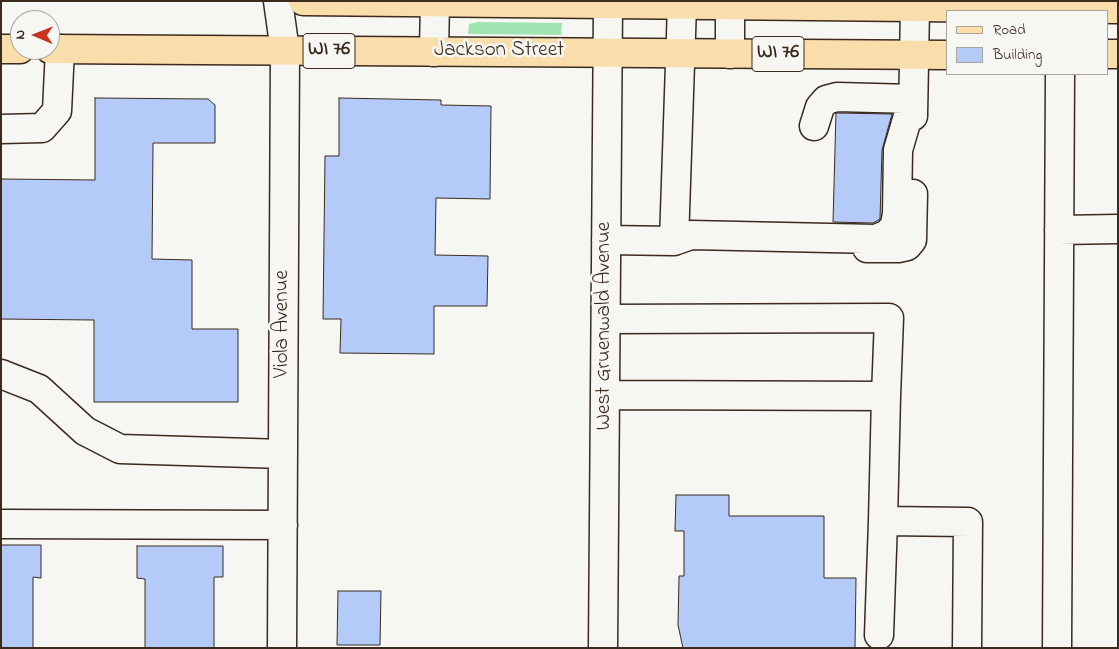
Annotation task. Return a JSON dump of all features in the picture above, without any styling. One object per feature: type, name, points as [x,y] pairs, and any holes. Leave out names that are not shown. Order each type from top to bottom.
[{"type":"main road","name":"WI 76","points":[[303,1],[1118,9]]},
{"type":"main road","name":"Jackson Street","points":[[60,49],[946,54]]},
{"type":"street","name":"Viola Avenue","points":[[278,1],[285,51],[282,648]]},
{"type":"street","points":[[434,52],[435,2]]},
{"type":"street","points":[[730,4],[730,54]]},
{"type":"street","name":"West Gruenwald Avenue","points":[[603,648],[608,5]]},
{"type":"street","points":[[674,241],[682,5]]},
{"type":"street","points":[[606,240],[674,241],[691,247],[886,248],[907,246],[912,240],[915,8]]},
{"type":"street","points":[[1,130],[42,128],[57,111],[55,60]]},
{"type":"street","points":[[1057,648],[1060,75]]},
{"type":"street","points":[[814,126],[820,107],[826,100],[837,97],[913,99]]},
{"type":"street","points":[[1059,230],[1118,229]]},
{"type":"street","points":[[606,319],[889,318],[878,635]]},
{"type":"street","points":[[1,374],[39,389],[85,431],[120,449],[283,454]]},
{"type":"street","points":[[605,395],[886,396]]},
{"type":"street","points":[[883,521],[968,522],[967,648]]},
{"type":"street","points":[[1,524],[283,525]]},
{"type":"green space","points":[[478,22],[562,23],[561,35],[468,34],[469,24]]},
{"type":"building","points":[[95,98],[208,99],[215,105],[215,143],[153,143],[152,259],[192,260],[192,329],[238,329],[238,402],[94,402],[94,320],[1,319],[1,179],[95,180]]},
{"type":"building","points":[[339,98],[441,100],[441,105],[491,106],[490,199],[436,198],[435,255],[488,256],[487,306],[434,306],[434,354],[340,353],[341,319],[323,319],[325,156],[339,156]]},
{"type":"building","points":[[836,113],[892,114],[882,150],[880,219],[873,223],[833,222]]},
{"type":"building","points":[[676,495],[729,495],[729,516],[824,516],[824,578],[856,578],[855,648],[683,648],[678,625],[679,576],[684,576],[684,531],[675,531]]},
{"type":"building","points":[[1,545],[41,545],[41,578],[33,577],[33,648],[1,648]]},
{"type":"building","points":[[137,546],[223,546],[223,577],[214,577],[214,648],[145,648],[145,579],[137,578]]},
{"type":"building","points":[[338,591],[381,591],[380,645],[337,645]]}]
